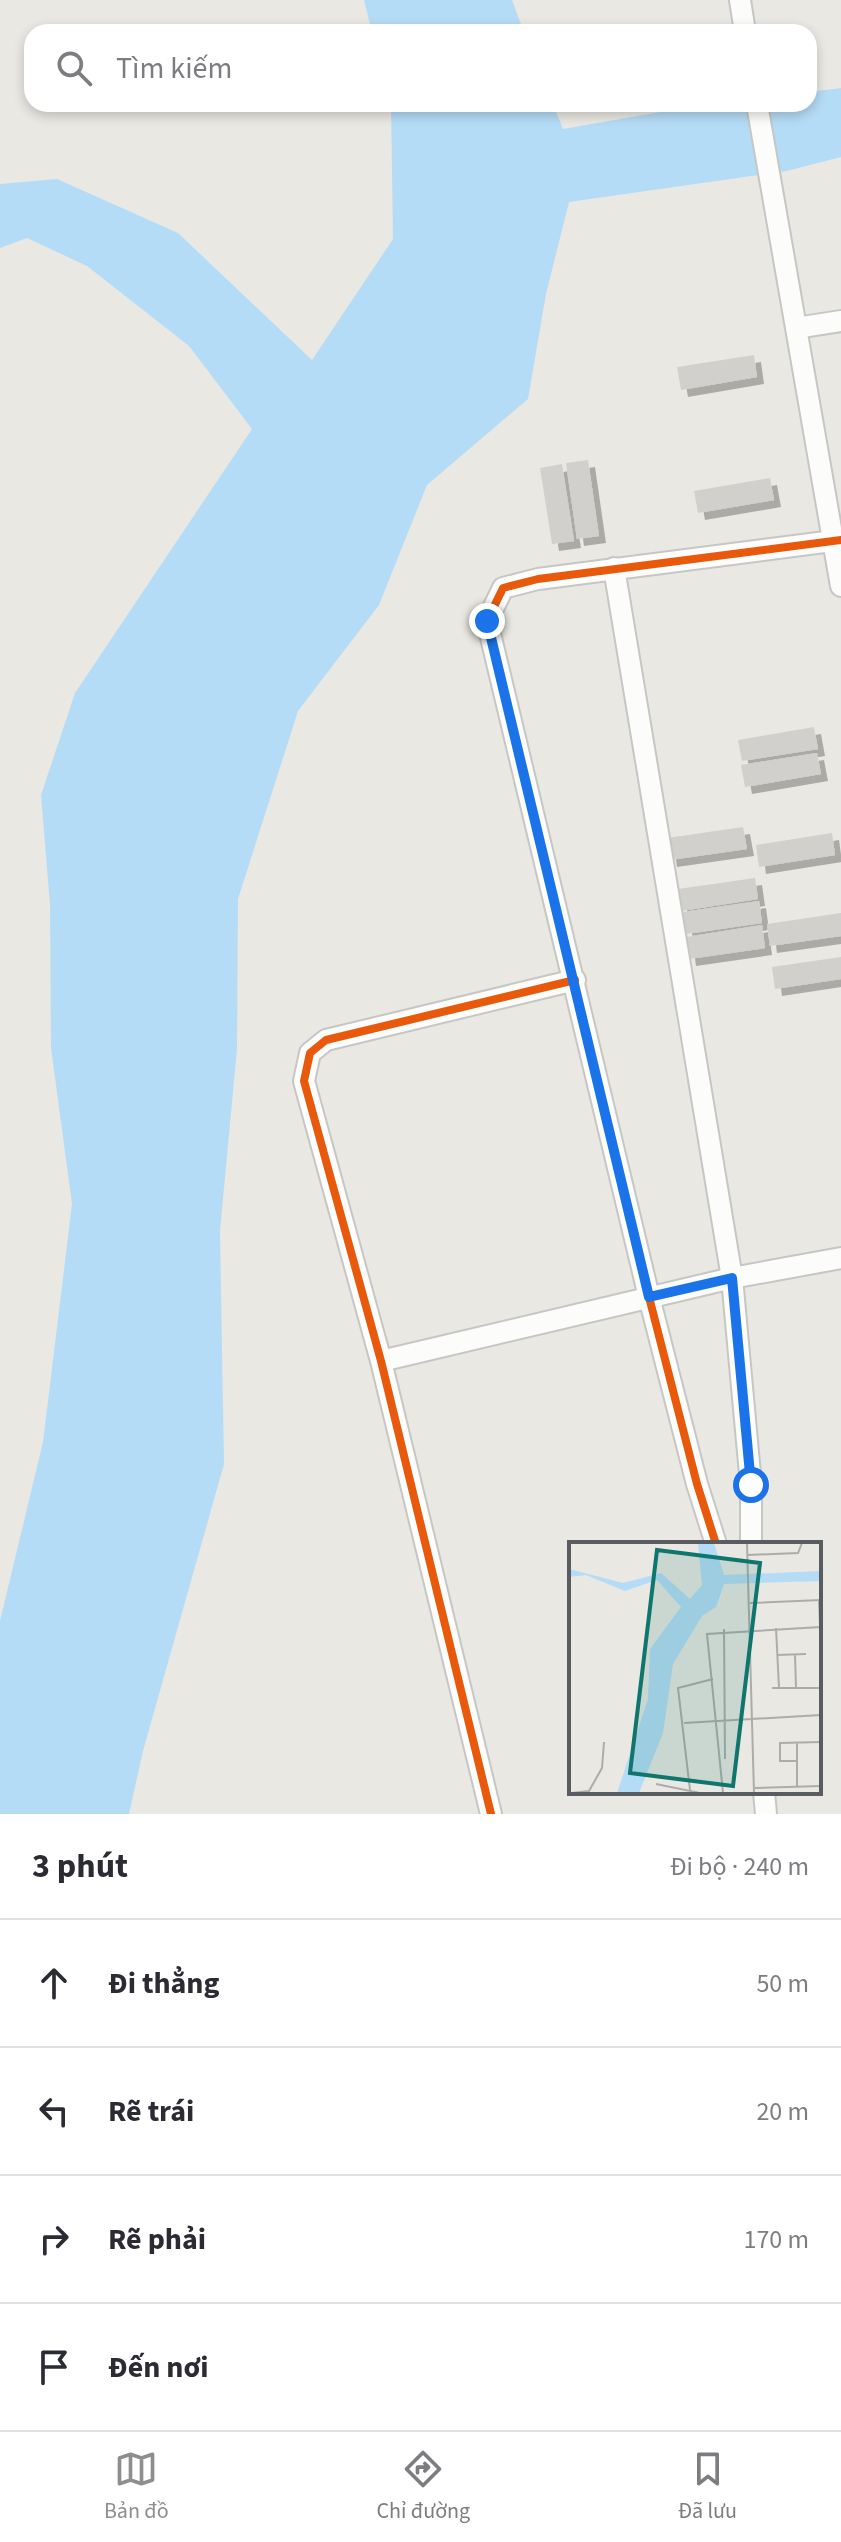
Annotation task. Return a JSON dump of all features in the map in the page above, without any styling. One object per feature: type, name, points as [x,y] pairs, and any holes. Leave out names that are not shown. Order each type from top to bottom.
[{"type":"street","points":[[740,0],[744,24]]},
{"type":"street","points":[[758,112],[837,541],[841,586]]},
{"type":"street","points":[[796,328],[841,321]]},
{"type":"street","points":[[715,1542],[697,1484],[649,1297],[487,621],[503,588],[538,579],[837,541]]},
{"type":"street","points":[[614,568],[732,1278],[751,1485],[751,1542]]},
{"type":"street","points":[[491,1814],[381,1361],[304,1081],[310,1053],[326,1040],[575,980]]},
{"type":"street","points":[[381,1361],[732,1278],[841,1258]]},
{"type":"street","points":[[764,1794],[766,1814]]},
{"type":"water","points":[[364,0],[512,0],[521,24],[370,24]]},
{"type":"water","points":[[841,88],[841,157],[787,171],[569,202],[546,294],[528,399],[427,485],[379,605],[298,711],[238,899],[237,1049],[220,1231],[224,1464],[143,1751],[129,1814],[0,1814],[0,1621],[43,1442],[72,1204],[51,1048],[50,905],[41,795],[75,693],[252,429],[189,346],[87,266],[27,238],[0,248],[0,184],[57,179],[178,233],[312,360],[393,239],[391,112],[556,112],[563,129],[660,112],[817,112],[817,91]]},
{"type":"building","points":[[754,355],[757,377],[681,390],[677,367]]},
{"type":"building","points":[[588,460],[599,536],[577,539],[566,463]]},
{"type":"building","points":[[562,464],[574,541],[552,544],[540,468]]},
{"type":"building","points":[[770,478],[774,500],[698,513],[694,491]]},
{"type":"building","points":[[814,727],[818,749],[742,761],[738,740]]},
{"type":"building","points":[[817,753],[821,774],[745,787],[741,765]]},
{"type":"building","points":[[743,827],[747,849],[670,860],[667,838]]},
{"type":"building","points":[[832,833],[835,855],[759,867],[756,845]]},
{"type":"building","points":[[755,878],[758,899],[681,911],[678,889]]},
{"type":"building","points":[[759,901],[762,923],[686,934],[683,912]]},
{"type":"building","points":[[841,913],[841,936],[770,946],[767,924]]},
{"type":"building","points":[[762,925],[765,948],[689,959],[686,937]]},
{"type":"building","points":[[841,957],[841,979],[775,989],[772,967]]},
{"type":"cycle path","points":[[715,1542],[697,1484],[649,1297],[487,621],[503,588],[538,579],[841,540]]},
{"type":"cycle path","points":[[491,1814],[381,1361],[304,1081],[310,1053],[326,1040],[575,980]]},
{"type":"route","points":[[487,621],[649,1297],[732,1278],[751,1485]]}]
